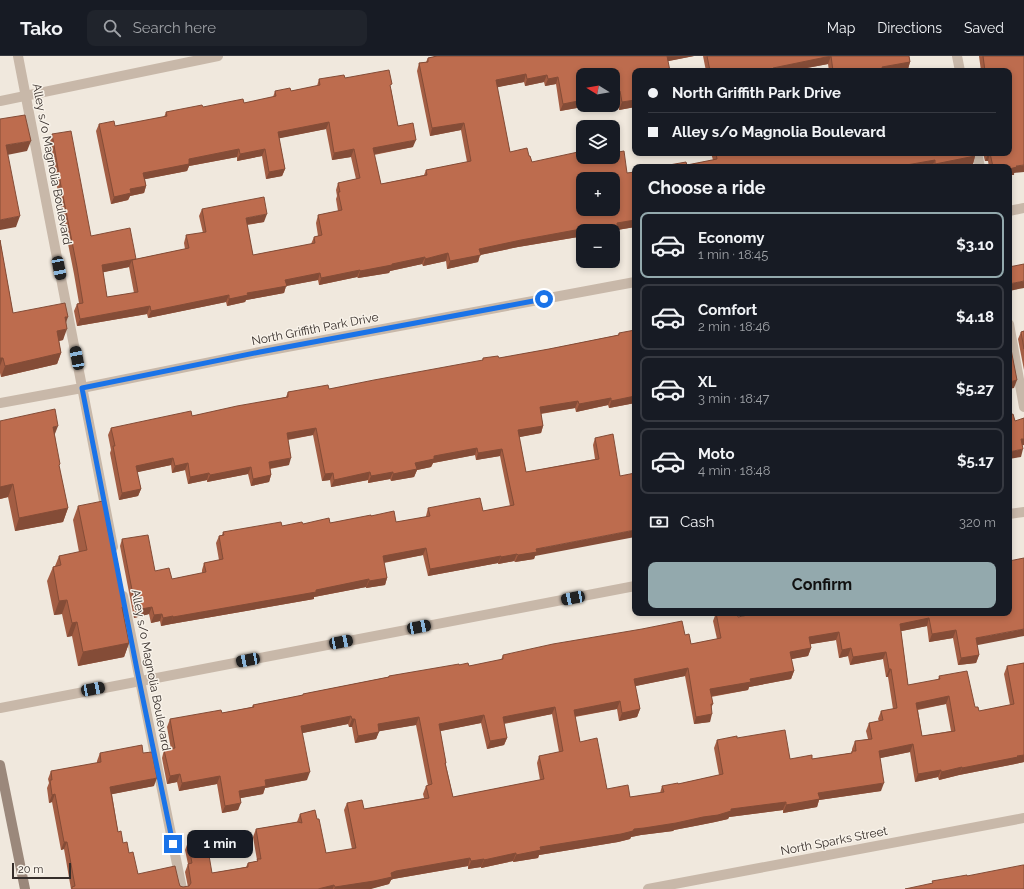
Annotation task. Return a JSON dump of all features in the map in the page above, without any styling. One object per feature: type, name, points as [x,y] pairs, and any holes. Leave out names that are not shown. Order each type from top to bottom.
[{"type":"main road","points":[[0,765],[25,889]]},
{"type":"street","name":"Alley s/o Magnolia Boulevard","points":[[18,56],[115,557]]},
{"type":"street","points":[[0,100],[218,56]]},
{"type":"street","points":[[958,56],[960,68]]},
{"type":"street","points":[[1012,210],[1024,208]]},
{"type":"street","name":"North Griffith Park Drive","points":[[0,403],[632,283]]},
{"type":"street","points":[[1012,341],[1024,407]]},
{"type":"street","points":[[1012,514],[1024,512]]},
{"type":"street","points":[[0,708],[139,680],[632,587]]},
{"type":"street","name":"Alley s/o Magnolia Boulevard","points":[[121,588],[182,889]]},
{"type":"street","name":"North Sparks Street","points":[[648,889],[1024,818]]},
{"type":"building","points":[[437,56],[667,56],[669,68],[632,68],[632,100],[622,102],[620,91],[620,68],[576,68],[576,101],[563,104],[558,77],[548,79],[547,75],[527,79],[526,74],[496,80],[510,152],[527,148],[532,162],[576,152],[576,164],[620,164],[620,152],[624,151],[627,173],[632,172],[632,220],[617,224],[576,224],[576,230],[479,249],[481,255],[450,261],[448,253],[425,259],[425,257],[392,265],[321,278],[320,273],[285,280],[287,286],[247,293],[248,295],[229,299],[229,295],[151,311],[150,306],[80,319],[77,304],[83,303],[52,134],[71,131],[91,236],[130,228],[136,259],[102,265],[107,297],[138,292],[132,260],[189,248],[186,235],[206,232],[202,209],[264,197],[267,214],[246,218],[253,255],[315,243],[314,237],[322,235],[318,215],[342,210],[338,192],[340,192],[338,183],[360,178],[354,149],[334,153],[329,122],[278,132],[285,169],[269,172],[265,149],[240,154],[239,149],[189,159],[189,164],[143,173],[146,186],[130,189],[131,193],[114,197],[99,124],[114,121],[115,126],[167,116],[166,112],[202,105],[203,107],[243,99],[244,103],[276,96],[275,91],[290,88],[291,91],[320,85],[319,79],[344,75],[345,78],[389,70],[392,84],[390,85],[398,126],[413,123],[416,140],[373,148],[381,184],[427,175],[426,170],[471,161],[464,123],[432,128],[419,63],[428,62],[428,58]]},
{"type":"building","points":[[707,56],[831,56],[773,68],[709,68]]},
{"type":"building","points":[[831,56],[909,56],[910,62],[882,68],[833,68]]},
{"type":"building","points":[[983,56],[1024,56],[1024,165],[1012,168],[1012,164],[992,164],[991,156],[1012,156],[1012,68],[985,68]]},
{"type":"building","points":[[25,115],[31,141],[6,145],[20,216],[0,220],[0,119]]},
{"type":"building","points":[[716,156],[975,156],[935,164],[935,160],[912,164],[692,164],[717,159]]},
{"type":"building","points":[[686,162],[687,164],[675,164]]},
{"type":"building","points":[[0,240],[13,313],[65,303],[68,317],[65,317],[67,329],[57,331],[61,353],[5,366],[3,358],[0,358]]},
{"type":"building","points":[[1024,264],[1024,281],[1012,283],[1012,266]]},
{"type":"building","points":[[632,331],[632,397],[611,401],[611,398],[579,404],[578,401],[540,407],[543,426],[518,430],[526,472],[599,459],[595,438],[613,434],[620,476],[632,474],[632,531],[536,549],[537,552],[501,556],[430,569],[426,548],[383,556],[387,578],[369,581],[369,579],[316,590],[316,592],[173,617],[163,618],[162,614],[154,615],[152,607],[136,610],[122,539],[148,535],[155,571],[169,568],[172,579],[206,572],[204,563],[223,559],[219,536],[224,535],[223,532],[281,522],[282,526],[302,522],[303,524],[329,518],[330,523],[394,511],[396,522],[430,516],[428,508],[480,498],[483,511],[514,505],[502,449],[478,453],[477,448],[434,456],[434,459],[415,463],[417,469],[393,474],[393,472],[371,476],[370,472],[334,480],[333,473],[325,474],[316,428],[287,433],[291,458],[269,462],[271,475],[253,479],[251,467],[210,475],[209,473],[190,477],[188,463],[175,466],[173,458],[136,466],[141,489],[122,493],[111,428],[191,411],[192,416],[288,397],[288,392],[328,385],[329,389],[483,360],[483,358],[498,356],[499,358],[549,349],[619,335],[619,333]]},
{"type":"building","points":[[1024,331],[1024,349],[1021,332]]},
{"type":"building","points":[[1012,354],[1017,380],[1012,381]]},
{"type":"building","points":[[55,409],[58,426],[53,427],[68,508],[19,518],[13,484],[0,487],[0,421]]},
{"type":"building","points":[[1012,414],[1015,421],[1024,418],[1024,439],[1021,439],[1023,449],[1012,451]]},
{"type":"building","points":[[103,501],[109,535],[112,534],[126,607],[122,607],[129,643],[83,652],[77,622],[72,623],[67,600],[59,601],[53,567],[61,565],[59,556],[87,550],[78,506]]},
{"type":"building","points":[[1024,558],[1024,629],[976,638],[979,655],[961,658],[956,630],[932,634],[929,618],[900,624],[908,685],[940,679],[939,676],[967,671],[975,707],[978,707],[979,711],[1014,704],[1007,666],[1024,663],[1024,755],[941,772],[941,770],[918,774],[913,744],[879,751],[884,783],[818,793],[820,799],[786,805],[786,802],[731,809],[731,811],[718,815],[634,829],[633,831],[621,834],[540,847],[541,850],[516,855],[516,853],[484,860],[471,861],[470,858],[396,871],[391,873],[392,877],[335,887],[334,885],[318,889],[72,889],[72,887],[75,886],[67,842],[64,842],[55,794],[52,795],[50,780],[52,780],[51,771],[101,762],[100,753],[142,745],[143,753],[152,752],[157,778],[110,787],[118,832],[121,831],[123,843],[127,842],[129,853],[133,852],[138,874],[175,866],[180,886],[183,887],[189,886],[191,883],[188,864],[192,863],[188,842],[206,838],[212,873],[248,867],[248,863],[261,859],[256,829],[298,822],[302,823],[300,814],[315,810],[317,819],[319,819],[326,853],[356,848],[347,803],[362,800],[364,809],[429,798],[426,786],[432,784],[419,717],[378,724],[379,732],[358,736],[355,719],[352,719],[351,716],[301,726],[310,772],[265,780],[266,786],[239,791],[241,803],[225,806],[220,776],[182,783],[180,774],[170,776],[164,750],[175,748],[170,719],[221,710],[222,713],[254,707],[253,705],[389,676],[459,664],[468,663],[469,666],[503,659],[503,655],[553,644],[682,621],[685,635],[689,634],[691,644],[721,638],[717,616],[1012,616],[1012,560]],"holes":[[[839,632],[842,650],[851,648],[853,657],[886,652],[889,669],[891,669],[897,708],[881,711],[883,720],[869,723],[872,739],[855,741],[856,751],[852,751],[852,753],[812,759],[812,755],[790,759],[785,730],[737,738],[737,736],[717,740],[723,774],[662,786],[664,792],[630,797],[628,785],[607,789],[597,738],[580,742],[574,710],[620,701],[622,713],[640,709],[634,679],[688,668],[696,717],[712,714],[711,704],[713,704],[710,689],[751,682],[750,679],[794,671],[790,652],[811,648],[809,637]],[[949,696],[955,731],[922,736],[916,703]],[[555,707],[563,751],[539,756],[544,779],[453,797],[445,763],[439,724],[484,715],[490,741],[507,738],[503,717]]]},
{"type":"building","points":[[1024,865],[1024,889],[905,889],[933,883],[932,881]]},
{"type":"route","points":[[173,844],[139,680],[82,388],[260,352],[544,299]]}]
